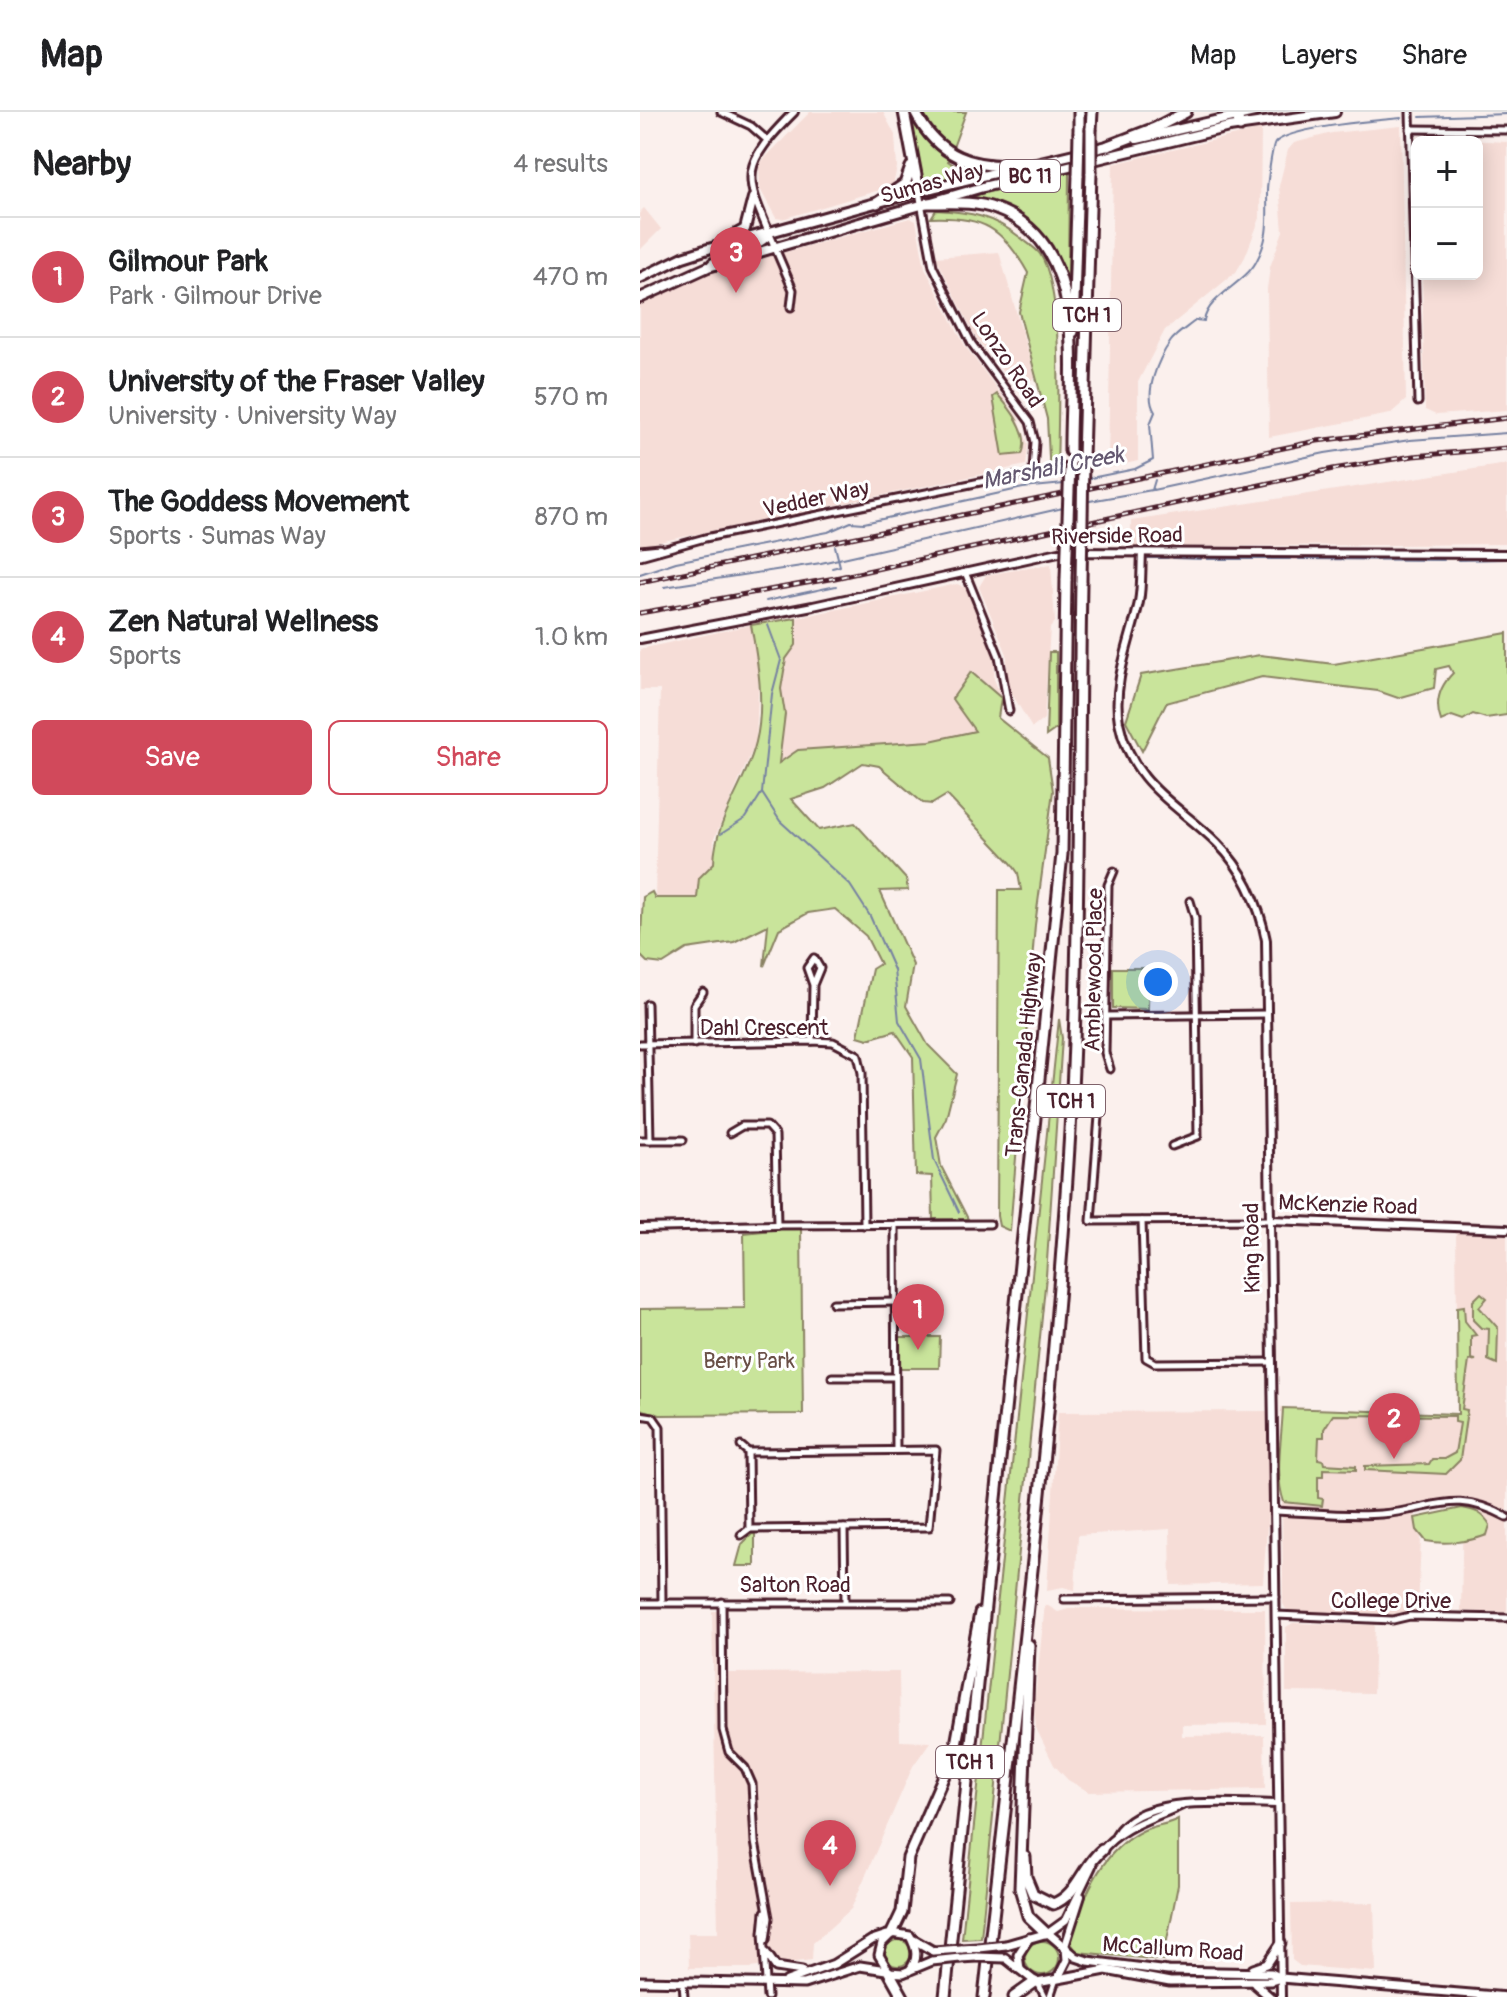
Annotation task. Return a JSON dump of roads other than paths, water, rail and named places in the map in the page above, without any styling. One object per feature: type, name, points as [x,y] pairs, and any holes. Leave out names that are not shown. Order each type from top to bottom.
[{"type":"highway","points":[[904,112],[919,191]]},
{"type":"highway","points":[[915,112],[933,140],[961,160],[993,167],[1021,165]]},
{"type":"highway","name":"Trans-Canada Highway","points":[[945,1997],[1062,854],[1079,112]]},
{"type":"highway","name":"Trans-Canada Highway","points":[[984,1997],[1027,1618],[1070,1127],[1092,112]]},
{"type":"highway","points":[[1108,146],[1186,112]]},
{"type":"highway","name":"Sumas Way","points":[[640,298],[708,267],[925,204],[1139,148],[1240,126],[1335,112]]},
{"type":"highway","points":[[1240,126],[1243,113]]},
{"type":"highway","name":"Sumas Way","points":[[640,278],[708,249],[919,191],[1243,113]]},
{"type":"highway","points":[[877,203],[905,184],[912,159]]},
{"type":"highway","points":[[708,249],[745,229],[753,198]]},
{"type":"highway","points":[[925,204],[980,205],[1011,215],[1035,234],[1056,261],[1064,285],[1068,332],[1070,456]]},
{"type":"highway","points":[[708,267],[725,254],[759,243],[770,234]]},
{"type":"highway","points":[[891,1934],[902,1912],[908,1858],[955,1750],[995,1526]]},
{"type":"highway","points":[[1027,1618],[1028,1690],[1021,1799],[1021,1896],[1028,1916],[1047,1933]]},
{"type":"highway","points":[[1021,1799],[1026,1877],[1038,1900],[1053,1904],[1063,1899],[1087,1864],[1102,1850]]},
{"type":"highway","points":[[888,1971],[903,1997]]},
{"type":"highway","points":[[1014,1997],[1036,1982]]},
{"type":"main road","points":[[640,554],[660,549]]},
{"type":"main road","points":[[640,1981],[811,1983],[866,1965],[888,1971],[909,1971],[932,1961],[1047,1933],[1066,1947],[1067,1960],[1057,1978],[1036,1982],[1005,1958],[978,1952]]},
{"type":"main road","points":[[888,1971],[879,1955],[891,1934]]},
{"type":"main road","points":[[787,1981],[834,1964],[872,1940],[891,1934],[910,1936],[933,1951],[961,1954]]},
{"type":"main road","points":[[909,1971],[917,1955],[910,1936]]},
{"type":"main road","points":[[1020,1970],[1018,1955],[1030,1936]]},
{"type":"main road","points":[[1247,1971],[1267,1964],[1281,1943]]},
{"type":"main road","name":"McCallum Road","points":[[1066,1947],[1088,1961],[1183,1972],[1271,1973],[1281,1978]]},
{"type":"main road","points":[[766,1953],[776,1967],[808,1972]]},
{"type":"main road","name":"McCallum Road","points":[[1057,1978],[1106,1970],[1170,1982],[1249,1982],[1281,1978],[1507,1997]]},
{"type":"main road","points":[[1249,1982],[1270,1997]]},
{"type":"street","points":[[721,112],[751,126],[767,140]]},
{"type":"street","points":[[791,307],[793,290],[753,198],[753,161],[767,140],[794,112]]},
{"type":"street","points":[[1410,112],[1418,402]]},
{"type":"street","points":[[1410,129],[1507,130]]},
{"type":"street","name":"Lonzo Road","points":[[919,191],[925,204],[933,266],[972,344],[1018,401],[1034,435],[1033,471],[1023,477],[1000,478]]},
{"type":"street","name":"Vedder Way","points":[[660,549],[1000,478]]},
{"type":"street","name":"Riverside Road","points":[[640,639],[827,604],[1059,552],[1507,554]]},
{"type":"street","name":"King Road","points":[[1142,553],[1138,602],[1120,682],[1120,723],[1133,756],[1151,785],[1175,811],[1218,843],[1237,867],[1254,895],[1266,940],[1281,1997]]},
{"type":"street","points":[[965,572],[999,656],[1009,711]]},
{"type":"street","name":"Amblewood Place","points":[[1110,1069],[1105,1053],[1108,885],[1114,871]]},
{"type":"street","points":[[1172,1146],[1198,1136],[1195,918],[1190,901]]},
{"type":"street","points":[[812,1041],[813,985],[807,968],[814,958],[820,968],[813,985]]},
{"type":"street","points":[[694,1044],[694,1005],[703,992]]},
{"type":"street","points":[[647,1004],[650,1140]]},
{"type":"street","points":[[1106,1016],[1266,1014]]},
{"type":"street","name":"Dahl Crescent","points":[[640,1044],[812,1041],[842,1045],[860,1060],[864,1225]]},
{"type":"street","name":"McKenzie Road","points":[[1099,1116],[1091,1221],[1270,1220],[1507,1229]]},
{"type":"street","points":[[730,1133],[742,1126],[767,1126],[775,1135],[777,1225]]},
{"type":"street","points":[[640,1140],[683,1140]]},
{"type":"street","points":[[1142,1221],[1146,1358],[1155,1363],[1272,1362]]},
{"type":"street","points":[[895,1224],[896,1450]]},
{"type":"street","points":[[640,1228],[990,1224]]},
{"type":"street","points":[[833,1303],[895,1302]]},
{"type":"street","points":[[832,1377],[895,1377]]},
{"type":"street","points":[[640,1415],[653,1417],[660,1427],[662,1602]]},
{"type":"street","points":[[741,1446],[748,1452],[936,1450],[929,1527],[749,1529],[741,1535]]},
{"type":"street","points":[[748,1452],[749,1529]]},
{"type":"street","points":[[1274,1511],[1377,1515],[1455,1500],[1479,1504],[1507,1517]]},
{"type":"street","points":[[844,1528],[845,1601]]},
{"type":"street","points":[[1064,1599],[1276,1597]]},
{"type":"street","points":[[722,1602],[724,1741],[752,1784],[755,1842],[765,1912],[769,1918],[766,1940],[767,1997]]},
{"type":"street","name":"Salton Road","points":[[640,1603],[950,1603]]},
{"type":"street","name":"College Drive","points":[[1276,1615],[1393,1620],[1410,1616],[1507,1618]]},
{"type":"street","points":[[1047,1933],[1066,1920],[1102,1850],[1121,1826],[1133,1817],[1161,1806],[1278,1804]]},
{"type":"street","points":[[1066,1947],[1084,1886]]},
{"type":"street","points":[[1036,1982],[1048,1997],[1057,1978]]},
{"type":"street","points":[[683,1981],[684,1997]]},
{"type":"street","points":[[1374,1985],[1374,1997]]},
{"type":"waterway","name":"Marshall Creek","points":[[1420,117],[1507,114]]},
{"type":"waterway","name":"Marshall Creek","points":[[1086,479],[1135,469],[1153,460],[1150,424],[1155,412],[1151,386],[1157,367],[1173,338],[1196,320],[1204,321],[1212,304],[1256,262],[1266,236],[1267,187],[1275,143],[1283,137],[1314,129],[1401,118]]},
{"type":"waterway","points":[[1153,490],[1325,453],[1410,440],[1507,433]]},
{"type":"waterway","points":[[1084,502],[1152,490],[1155,480]]},
{"type":"waterway","name":"Marshall Creek","points":[[640,574],[676,562],[828,532],[851,522],[864,523],[1023,488],[1064,484]]},
{"type":"waterway","points":[[664,587],[821,563],[1063,508]]},
{"type":"waterway","points":[[832,568],[840,566],[835,546]]},
{"type":"waterway","points":[[1145,558],[1168,558]]},
{"type":"waterway","points":[[1173,558],[1201,559]]},
{"type":"waterway","points":[[1207,559],[1290,559]]},
{"type":"waterway","points":[[1299,559],[1444,560]]},
{"type":"waterway","points":[[1458,560],[1507,559]]},
{"type":"waterway","points":[[766,601],[836,586]]},
{"type":"waterway","points":[[768,625],[781,660],[772,694],[762,793],[780,821],[850,885],[870,916],[894,970],[899,1021],[921,1059],[934,1160],[959,1212]]},
{"type":"waterway","points":[[721,834],[746,818],[761,794]]},
{"type":"railway","points":[[640,582],[1317,441],[1507,418]]},
{"type":"railway","points":[[640,613],[835,578],[1333,469],[1413,456],[1507,448]]},
{"type":"place","name":"The Goddess Movement","points":[[736,293]]},
{"type":"place","name":"Gilmour Park","points":[[918,1350]]},
{"type":"place","name":"University of the Fraser Valley","points":[[1394,1459]]},
{"type":"place","name":"Zen Natural Wellness","points":[[830,1886]]},
{"type":"park label","name":"Berry Park","points":[[749,1361]]}]
